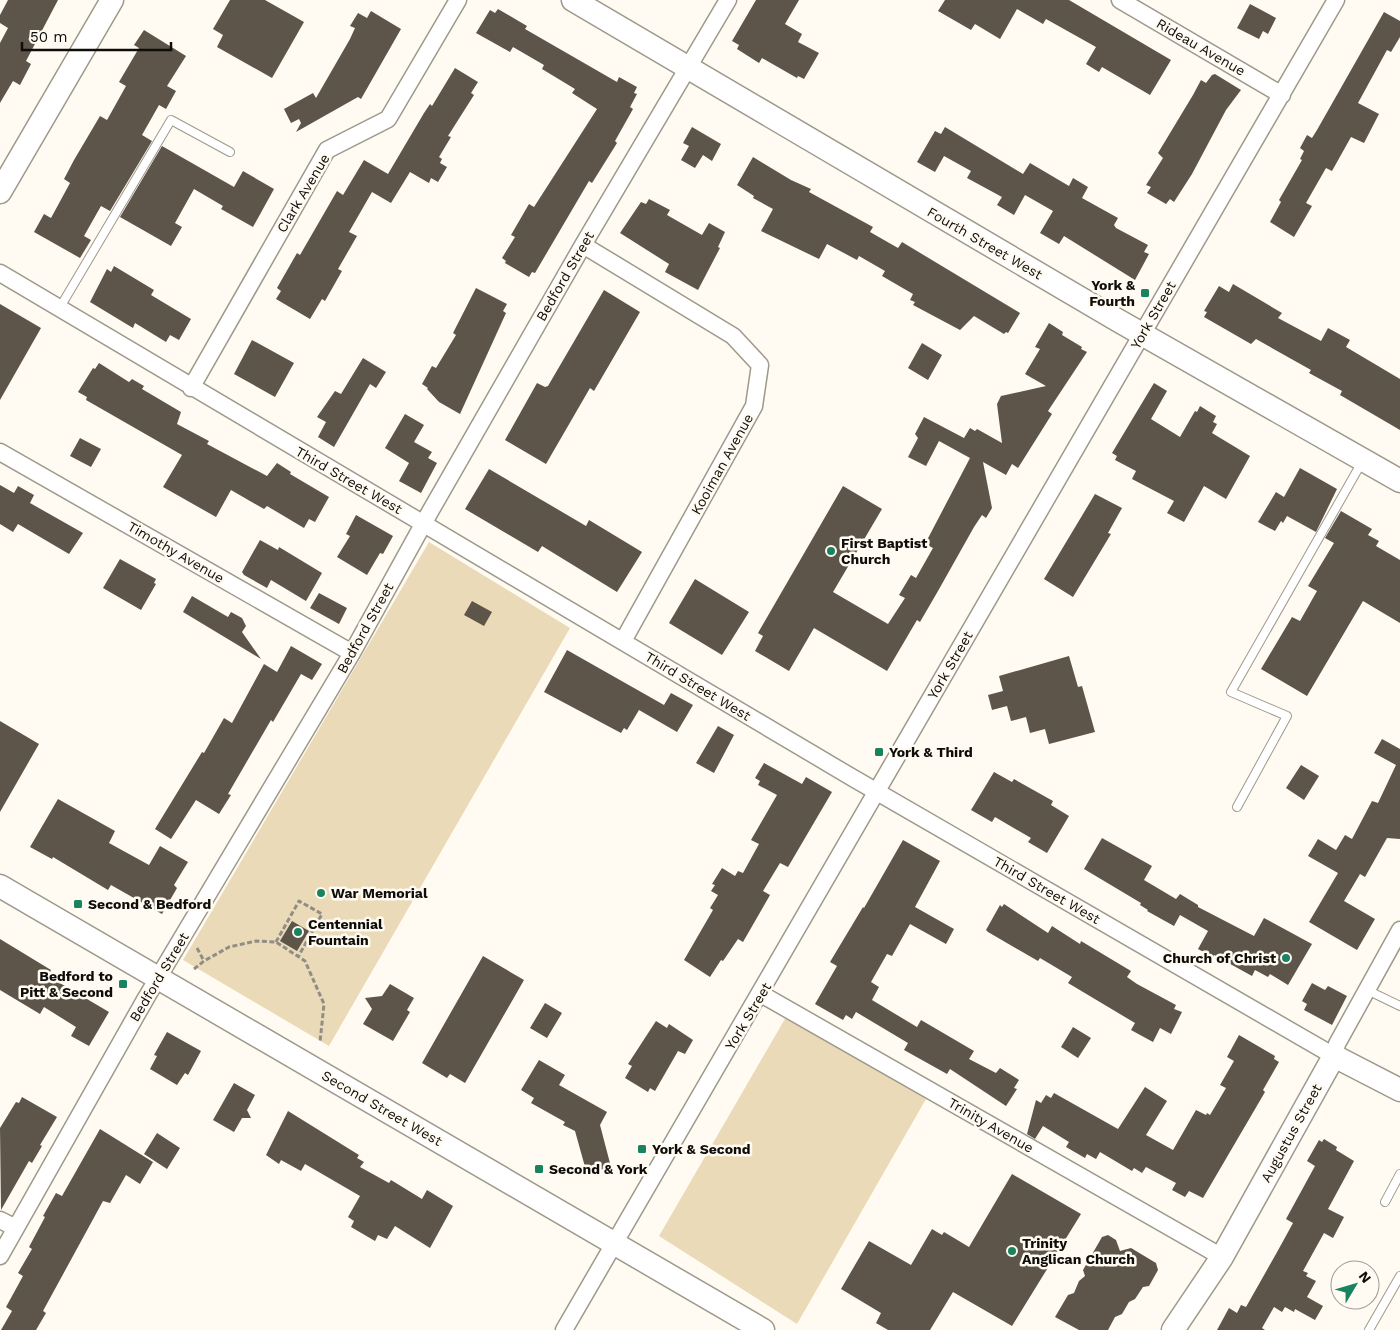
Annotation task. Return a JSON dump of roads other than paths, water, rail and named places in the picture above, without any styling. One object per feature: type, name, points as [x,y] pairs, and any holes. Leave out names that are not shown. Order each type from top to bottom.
[{"type":"street","points":[[0,192],[112,0]]},
{"type":"street","name":"Clark Avenue","points":[[191,388],[327,150],[388,119],[458,0]]},
{"type":"street","name":"Fourth Street West","points":[[573,0],[687,69],[1400,482]]},
{"type":"street","name":"Bedford Street","points":[[0,1256],[158,978],[352,653],[583,245],[728,0]]},
{"type":"street","name":"Rideau Avenue","points":[[1120,0],[1282,95]]},
{"type":"street","name":"York Street","points":[[564,1330],[761,994],[1336,0]]},
{"type":"street","name":"Kooiman Avenue","points":[[583,245],[733,336],[760,365],[754,406],[623,642]]},
{"type":"street","name":"Third Street West","points":[[0,273],[191,388],[877,792],[1334,1056],[1400,1090]]},
{"type":"street","name":"Timothy Avenue","points":[[0,452],[352,653]]},
{"type":"street","name":"Second Street West","points":[[0,886],[763,1330]]},
{"type":"street","name":"Augustus Street","points":[[1173,1330],[1222,1257],[1334,1056],[1337,1044],[1400,930]]},
{"type":"street","name":"Trinity Avenue","points":[[761,994],[1222,1257]]},
{"type":"street","points":[[0,1220],[16,1228]]},
{"type":"lane","points":[[59,309],[172,120],[230,152]]},
{"type":"lane","points":[[1237,807],[1287,716],[1231,692],[1363,460]]},
{"type":"lane","points":[[1367,990],[1400,1006]]},
{"type":"lane","points":[[1385,1202],[1400,1174]]},
{"type":"lane","points":[[1368,1330],[1400,1276]]},
{"type":"place","name":"York & Fourth","points":[[1145,293]]},
{"type":"place","name":"First Baptist Church","points":[[831,551]]},
{"type":"place","name":"York & Third","points":[[879,752]]},
{"type":"place","name":"War Memorial","points":[[321,893]]},
{"type":"place","name":"Second & Bedford","points":[[78,904]]},
{"type":"place","name":"Centennial Fountain","points":[[298,932]]},
{"type":"place","name":"Church of Christ","points":[[1286,958]]},
{"type":"place","name":"Bedford to Pitt & Second","points":[[123,984]]},
{"type":"place","name":"York & Second","points":[[642,1149]]},
{"type":"place","name":"Second & York","points":[[539,1169]]},
{"type":"place","name":"Trinity Anglican Church","points":[[1012,1251]]}]
